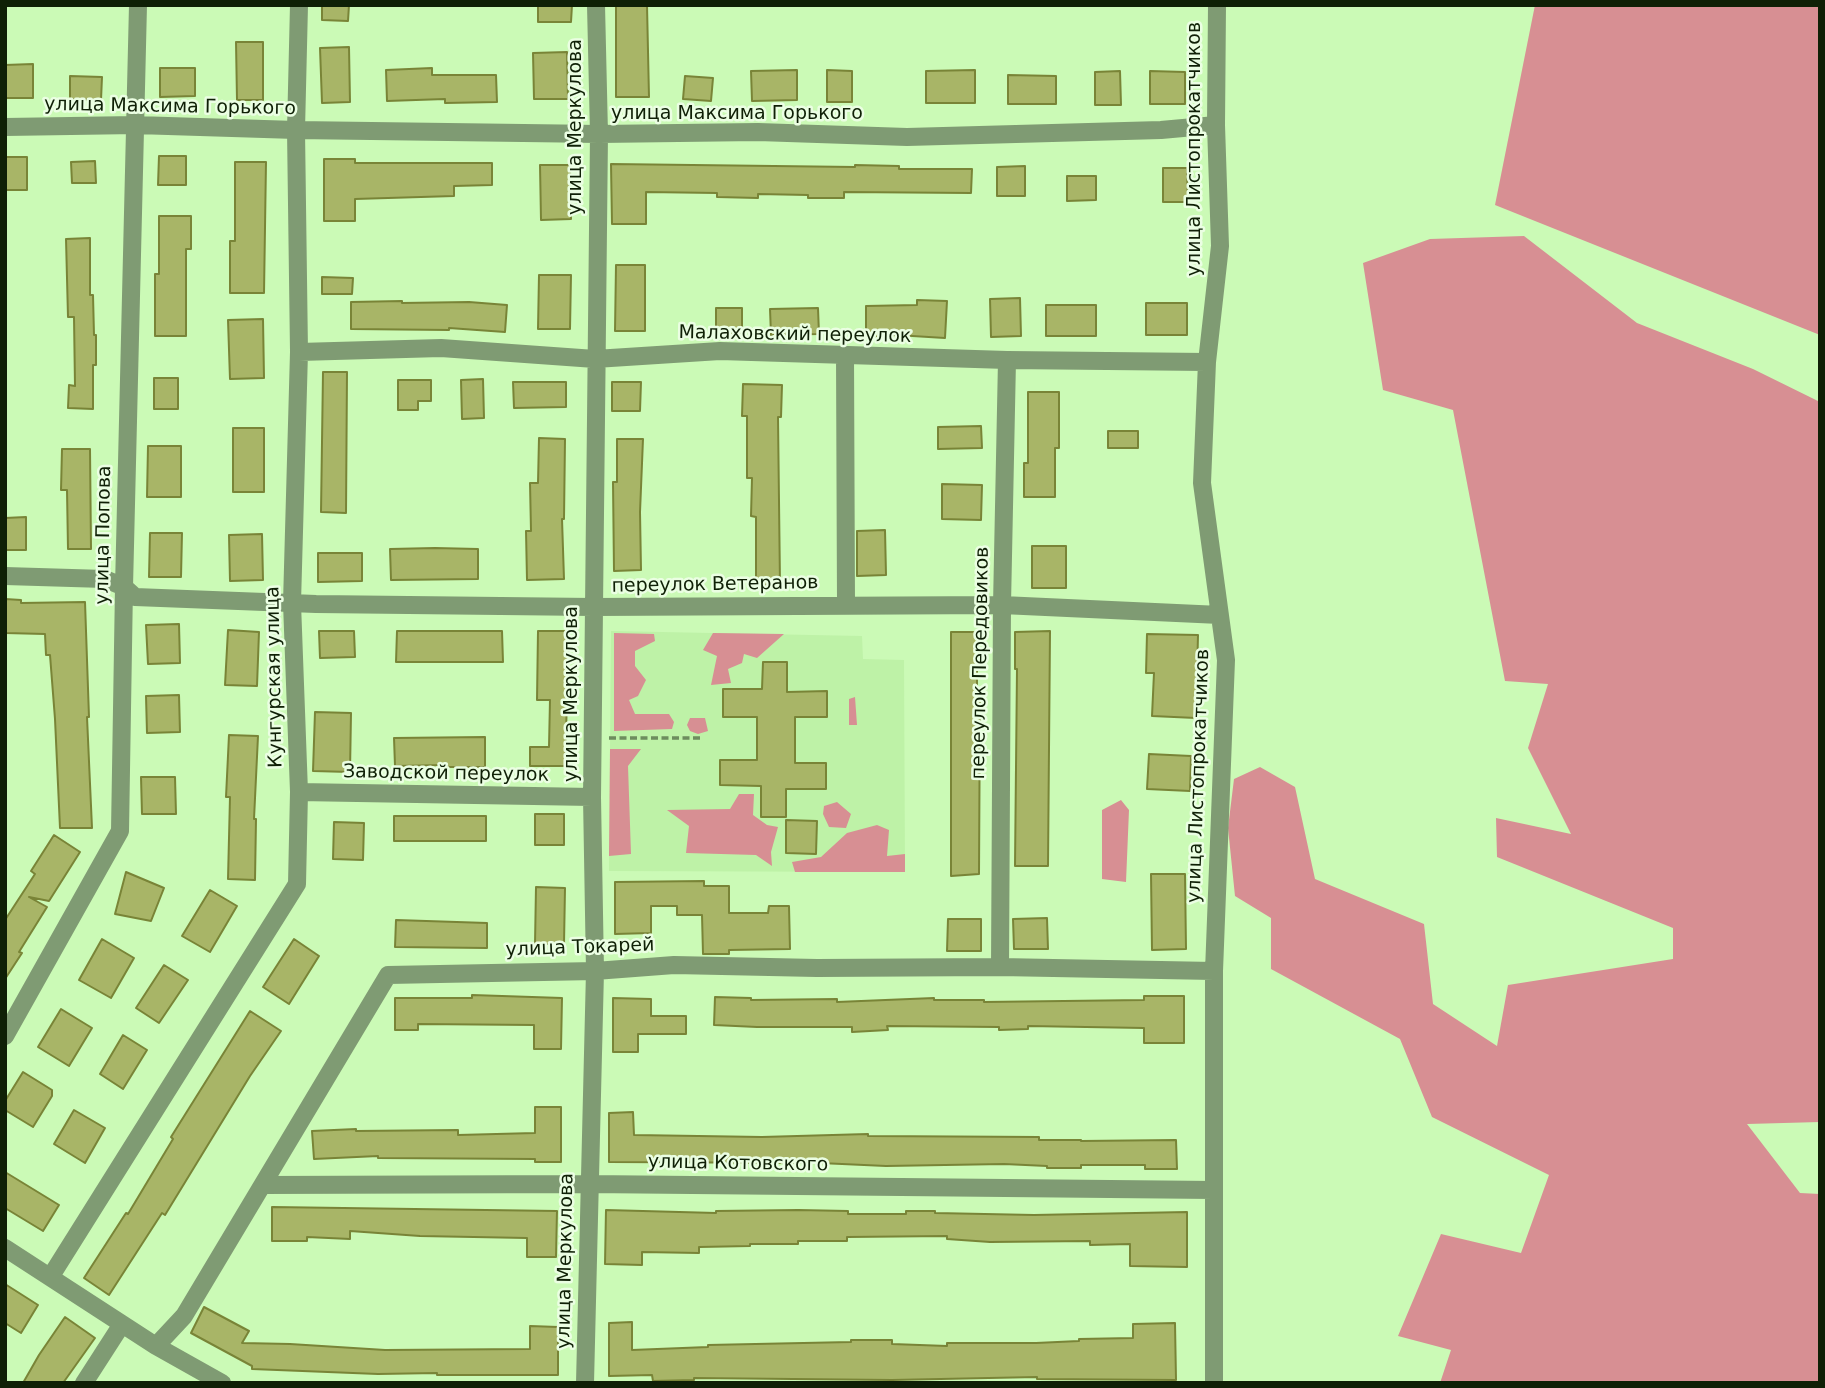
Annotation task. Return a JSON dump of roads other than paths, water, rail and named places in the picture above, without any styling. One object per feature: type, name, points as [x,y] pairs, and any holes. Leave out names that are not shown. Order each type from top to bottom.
[{"type":"street","name":"улица Попова","points":[[5,1036],[120,831],[138,5]]},
{"type":"street","name":"Кунгурская улица","points":[[51,1276],[297,884],[299,792],[292,603],[299,352],[296,130],[299,5]]},
{"type":"street","name":"улица Меркулова","points":[[585,1383],[595,971],[592,738],[599,134],[596,5]]},
{"type":"street","name":"улица Листопрокатчиков","points":[[1214,1383],[1214,971],[1226,660],[1202,483],[1207,362],[1220,246],[1216,125],[1217,5]]},
{"type":"street","name":"улица Максима Горького","points":[[5,127],[136,125],[599,134],[758,132],[907,137],[1147,130],[1216,125]]},
{"type":"street","name":"Малаховский переулок","points":[[299,352],[441,348],[595,359],[720,351],[1007,360],[1207,362]]},
{"type":"street","points":[[845,355],[846,604]]},
{"type":"street","name":"переулок Передовиков","points":[[1000,967],[1002,605],[1007,360]]},
{"type":"street","name":"переулок Ветеранов","points":[[5,576],[105,579],[124,587],[135,597],[292,603],[593,607],[1002,605],[1220,615]]},
{"type":"street","name":"Заводской переулок","points":[[299,792],[592,797]]},
{"type":"street","name":"улица Токарей","points":[[156,1346],[184,1317],[388,975],[595,971],[674,965],[1214,971]]},
{"type":"street","name":"улица Котовского","points":[[263,1185],[588,1184],[1214,1190]]},
{"type":"street","points":[[5,1248],[156,1346],[222,1383]]},
{"type":"street","points":[[84,1383],[122,1324]]}]
